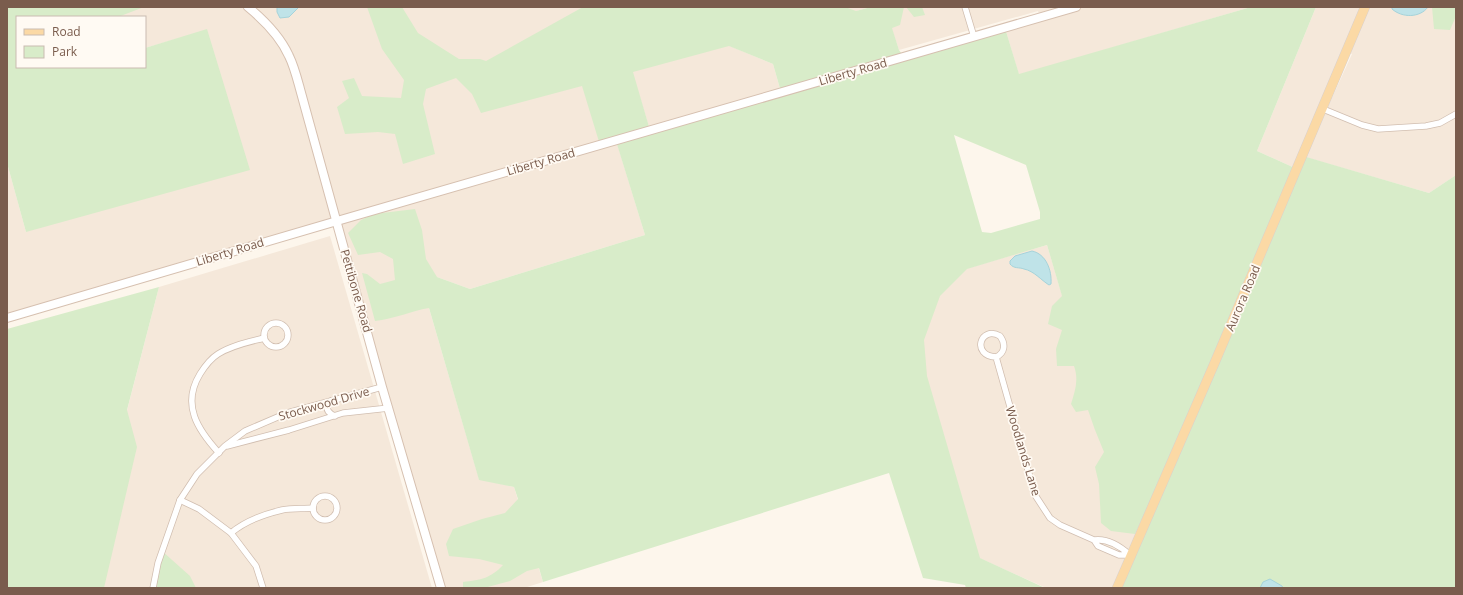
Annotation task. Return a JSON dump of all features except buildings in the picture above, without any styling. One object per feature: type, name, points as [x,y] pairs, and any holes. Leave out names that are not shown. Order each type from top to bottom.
[{"type":"main road","name":"Aurora Road","points":[[1117,588],[1366,7]]},
{"type":"street","name":"Pettibone Road","points":[[248,7],[274,32],[289,56],[300,89],[382,387],[441,588]]},
{"type":"street","points":[[965,7],[974,37]]},
{"type":"street","name":"Liberty Road","points":[[7,318],[1076,7]]},
{"type":"street","points":[[1323,109],[1362,125],[1378,129],[1426,126],[1440,123],[1456,114]]},
{"type":"street","points":[[278,323],[287,331],[287,339],[279,346],[272,346],[264,338],[265,330],[271,324],[278,323]]},
{"type":"street","points":[[990,333],[1000,336],[1004,345],[1003,351],[996,357],[988,357],[981,349],[981,343],[984,336],[990,333]]},
{"type":"street","points":[[219,453],[206,438],[195,420],[192,399],[195,384],[208,362],[219,354],[229,349],[264,338]]},
{"type":"street","name":"Woodlands Lane","points":[[996,357],[1035,495],[1050,518],[1065,528],[1094,540],[1098,546],[1119,554],[1130,555]]},
{"type":"street","name":"Stockwood Drive","points":[[153,588],[158,562],[180,500],[197,474],[225,446],[245,431],[287,413],[382,387]]},
{"type":"street","points":[[331,401],[327,405],[327,409],[335,416]]},
{"type":"street","name":"Stockwood Drive","points":[[225,446],[289,430],[343,413],[389,408]]},
{"type":"street","points":[[327,496],[334,500],[337,508],[332,518],[325,520],[318,518],[313,508],[316,500],[327,496]]},
{"type":"street","points":[[180,500],[199,509],[231,533],[256,566],[263,588]]},
{"type":"street","points":[[231,533],[241,525],[268,514],[283,510],[313,508]]},
{"type":"shaded area","points":[[86,7],[871,7],[730,46],[773,64],[781,92],[650,130],[632,72],[616,140],[645,235],[470,289],[437,277],[421,281],[479,479],[514,487],[543,582],[524,588],[441,588],[337,221],[7,315],[7,163],[26,232],[207,30],[146,48],[146,16],[95,16]]},
{"type":"shaded area","points":[[884,7],[1251,7],[1019,75],[1005,28],[1040,17],[1038,11],[899,50]]},
{"type":"shaded area","points":[[1316,7],[1456,7],[1456,175],[1429,193],[1305,157],[1352,54],[1347,52],[1297,169],[1257,151]]},
{"type":"shaded area","points":[[330,236],[432,588],[81,588],[159,287]]},
{"type":"shaded area","points":[[1047,245],[1121,492],[1148,504],[1112,588],[1046,588],[966,552],[887,292]]},
{"type":"green space","points":[[7,7],[144,7],[121,16],[16,16],[16,68],[146,68],[146,48],[207,29],[250,170],[26,232],[7,163]]},
{"type":"green space","points":[[367,7],[402,7],[418,33],[459,59],[480,59],[486,61],[583,7],[845,7],[856,11],[871,7],[904,7],[900,25],[892,28],[899,50],[904,57],[1005,28],[1019,74],[1251,7],[1316,7],[1257,151],[1297,169],[1303,156],[1429,193],[1456,175],[1456,588],[1117,588],[1149,504],[1135,534],[1111,531],[1101,523],[1099,484],[1095,467],[1104,452],[1088,410],[1076,412],[1071,404],[1076,381],[1074,366],[1057,366],[1056,349],[1062,330],[1048,324],[1052,306],[1062,296],[1047,245],[967,269],[940,296],[924,340],[927,376],[980,558],[1045,588],[966,588],[965,585],[923,578],[889,473],[543,582],[539,568],[527,571],[510,581],[484,588],[463,588],[463,582],[490,576],[503,565],[479,559],[449,556],[446,544],[453,529],[505,513],[518,499],[514,487],[479,480],[429,308],[389,319],[375,321],[362,273],[367,274],[380,284],[395,280],[393,259],[380,252],[358,255],[348,233],[361,220],[374,214],[415,209],[422,230],[426,259],[437,277],[470,289],[645,235],[616,141],[600,145],[582,86],[481,113],[472,94],[456,78],[426,89],[423,104],[435,154],[403,164],[395,134],[378,132],[345,134],[337,107],[349,98],[342,81],[354,78],[362,96],[401,98],[404,80],[382,49]],"holes":[[[729,46],[773,64],[781,92],[650,130],[633,72]],[[954,135],[1026,165],[1040,212],[1040,219],[991,233],[982,232]]]},
{"type":"green space","points":[[906,7],[922,7],[925,15],[914,17]]},
{"type":"green space","points":[[1432,7],[1456,7],[1456,16],[1450,30],[1434,29]]},
{"type":"green space","points":[[159,287],[127,410],[137,447],[104,588],[7,588],[7,329]]},
{"type":"green space","points":[[162,551],[190,576],[196,588],[153,588]]},
{"type":"water","points":[[277,7],[299,7],[289,17],[280,18],[277,12]]},
{"type":"water","points":[[1392,7],[1428,7],[1425,11],[1411,16],[1396,12],[1392,9]]},
{"type":"water","points":[[1032,251],[1041,255],[1047,263],[1051,284],[1049,285],[1028,270],[1012,266],[1010,264],[1010,261],[1015,256]]},
{"type":"water","points":[[1270,579],[1283,588],[1260,588],[1263,582]]}]
